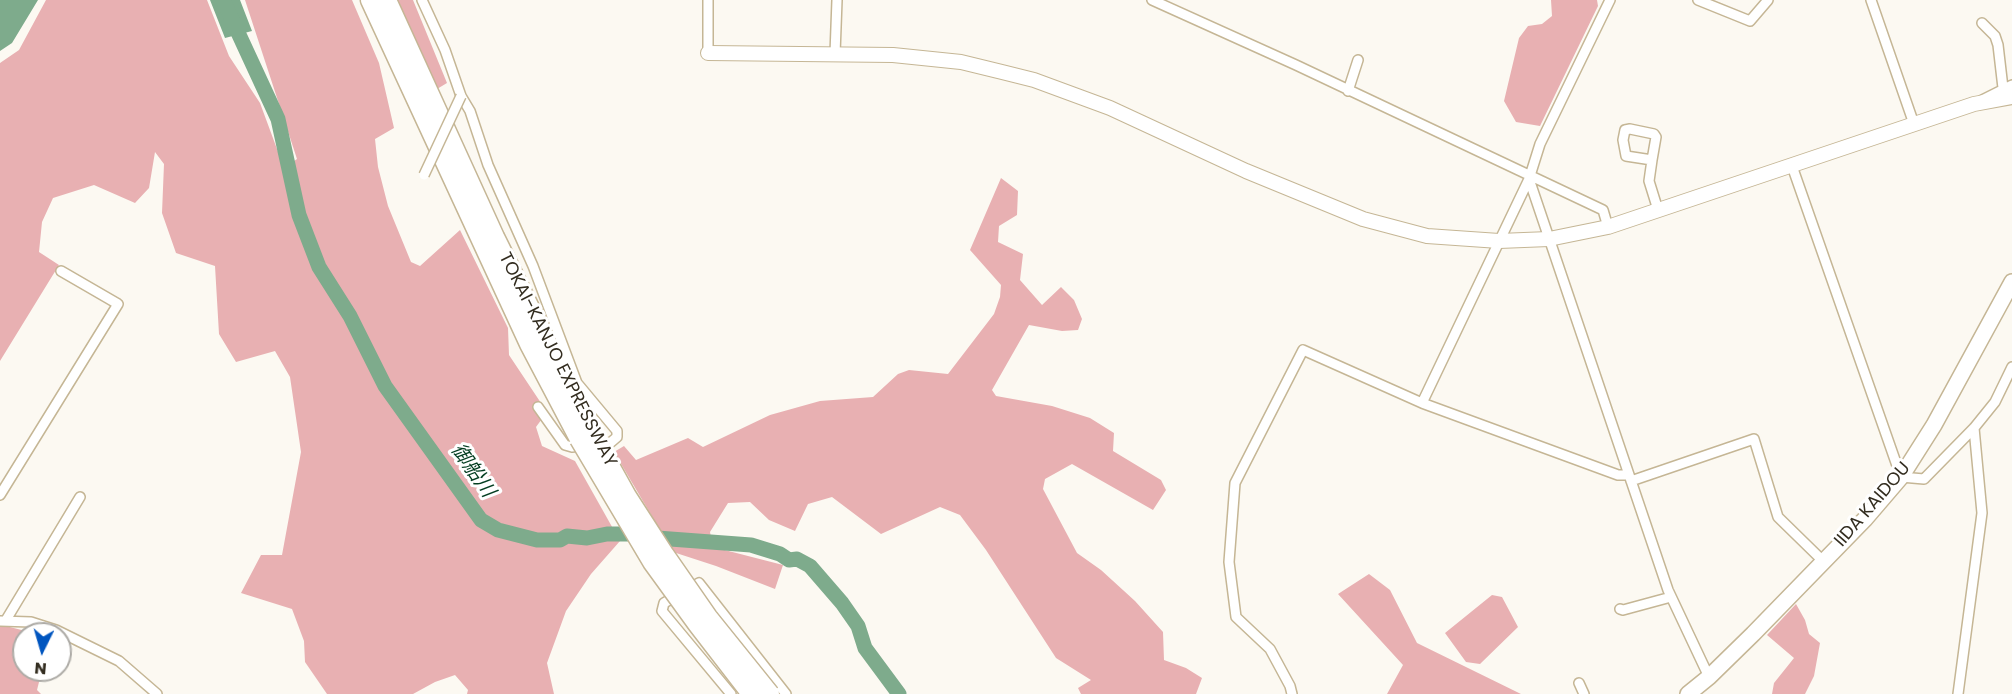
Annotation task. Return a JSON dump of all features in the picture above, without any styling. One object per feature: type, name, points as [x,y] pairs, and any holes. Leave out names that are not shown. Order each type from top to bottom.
[{"type":"highway","name":"TOKAI-KANJO EXPRESSWAY","points":[[370,0],[524,334],[586,436],[616,476],[665,555],[708,617],[779,693]]},
{"type":"highway","name":"TOKAI-KANJO EXPRESSWAY","points":[[387,0],[615,502],[652,562],[696,624],[752,694]]},
{"type":"main road","name":"IIDA KAIDOU","points":[[1688,694],[1709,677],[1865,519],[1901,477],[1934,425],[2012,282]]},
{"type":"street","points":[[422,0],[445,50],[461,96],[470,111],[484,157],[533,266],[577,383],[617,431],[617,437],[610,442],[572,447],[565,444],[538,407]]},
{"type":"street","points":[[708,0],[708,53],[893,55],[961,62],[1034,80],[1110,108],[1246,171],[1363,219],[1427,236],[1499,241],[1549,239],[1608,227],[1974,104],[2009,90],[1995,36],[1982,23]]},
{"type":"street","points":[[835,54],[837,0]]},
{"type":"street","points":[[1152,0],[1171,4],[1348,91],[1604,210],[1608,227]]},
{"type":"street","points":[[1422,403],[1530,177],[1540,144],[1610,0]]},
{"type":"street","points":[[1698,0],[1750,21],[1768,0]]},
{"type":"street","points":[[1871,0],[1914,124]]},
{"type":"street","points":[[1348,91],[1358,60]]},
{"type":"street","points":[[424,175],[461,96]]},
{"type":"street","points":[[1652,160],[1649,181],[1658,210]]},
{"type":"street","points":[[1791,166],[1901,477],[1924,479],[1974,428],[1995,402],[2012,367]]},
{"type":"street","points":[[1530,177],[1629,478],[1671,597],[1709,677]]},
{"type":"street","points":[[0,495],[118,304],[61,271]]},
{"type":"street","points":[[1292,694],[1270,649],[1236,617],[1229,562],[1235,483],[1303,350],[1422,403],[1629,478],[1754,439],[1778,517],[1822,561]]},
{"type":"street","points":[[1958,694],[1982,513],[1974,428]]},
{"type":"street","points":[[80,497],[3,621],[39,624],[83,642],[118,661],[157,694]]},
{"type":"street","points":[[731,694],[662,611],[664,603],[699,583],[779,693]]},
{"type":"street","points":[[1620,609],[1671,597]]},
{"type":"street","points":[[1579,683],[1584,694]]},
{"type":"shaded area","points":[[0,0],[38,0],[12,43],[0,51]]},
{"type":"shaded area","points":[[46,0],[207,0],[229,56],[260,103],[284,168],[297,159],[245,0],[352,0],[379,63],[394,128],[375,139],[378,167],[388,206],[411,262],[420,266],[460,230],[508,328],[509,355],[547,412],[536,427],[542,446],[575,461],[620,541],[591,574],[566,611],[547,663],[554,694],[467,694],[468,690],[455,675],[435,682],[413,694],[327,694],[305,662],[304,641],[292,609],[241,593],[261,555],[282,555],[301,452],[290,377],[275,351],[236,362],[219,334],[215,266],[176,253],[162,213],[164,164],[155,152],[149,188],[135,203],[94,185],[53,198],[42,222],[39,252],[59,265],[0,361],[0,63],[19,50]]},
{"type":"shaded area","points":[[210,0],[240,0],[252,31],[225,38]]},
{"type":"shaded area","points":[[397,0],[413,0],[447,83],[437,89]]},
{"type":"shaded area","points":[[1551,0],[1597,0],[1598,6],[1540,126],[1516,122],[1504,101],[1519,38],[1528,26],[1542,24],[1552,16]]},
{"type":"shaded area","points":[[1001,178],[1018,191],[1017,215],[999,226],[998,242],[1023,254],[1020,280],[1042,305],[1061,287],[1074,300],[1082,319],[1078,330],[1062,331],[1029,325],[992,390],[996,396],[1052,406],[1090,418],[1114,433],[1113,451],[1161,480],[1166,490],[1153,510],[1072,464],[1045,479],[1043,489],[1077,553],[1101,570],[1135,601],[1163,632],[1164,660],[1186,668],[1202,678],[1196,694],[1081,694],[1078,688],[1091,680],[1056,658],[986,550],[960,515],[940,507],[881,534],[832,497],[808,504],[795,531],[769,520],[750,502],[728,503],[710,532],[713,547],[783,565],[775,589],[673,552],[614,452],[624,446],[636,460],[688,438],[703,447],[770,415],[820,401],[873,397],[898,374],[909,370],[948,374],[994,314],[1000,297],[1001,285],[970,250]]},
{"type":"shaded area","points":[[1369,574],[1390,590],[1417,643],[1521,694],[1387,694],[1403,665],[1338,594]]},
{"type":"shaded area","points":[[1492,595],[1502,597],[1518,627],[1480,664],[1466,662],[1445,633]]},
{"type":"shaded area","points":[[1796,604],[1805,620],[1809,634],[1820,643],[1814,676],[1805,694],[1772,694],[1774,683],[1794,658],[1767,635]]},
{"type":"shaded area","points":[[0,626],[6,626],[12,628],[12,682],[39,682],[37,690],[41,694],[0,694]]},
{"type":"waterway","name":"御船川","points":[[223,0],[278,119],[299,215],[319,267],[350,316],[385,386],[481,520],[498,530],[537,540],[560,540],[567,536],[587,538],[607,534],[645,534],[657,538],[751,545],[780,554],[789,560],[797,559],[810,566],[842,603],[858,626],[865,648],[899,694]]}]
